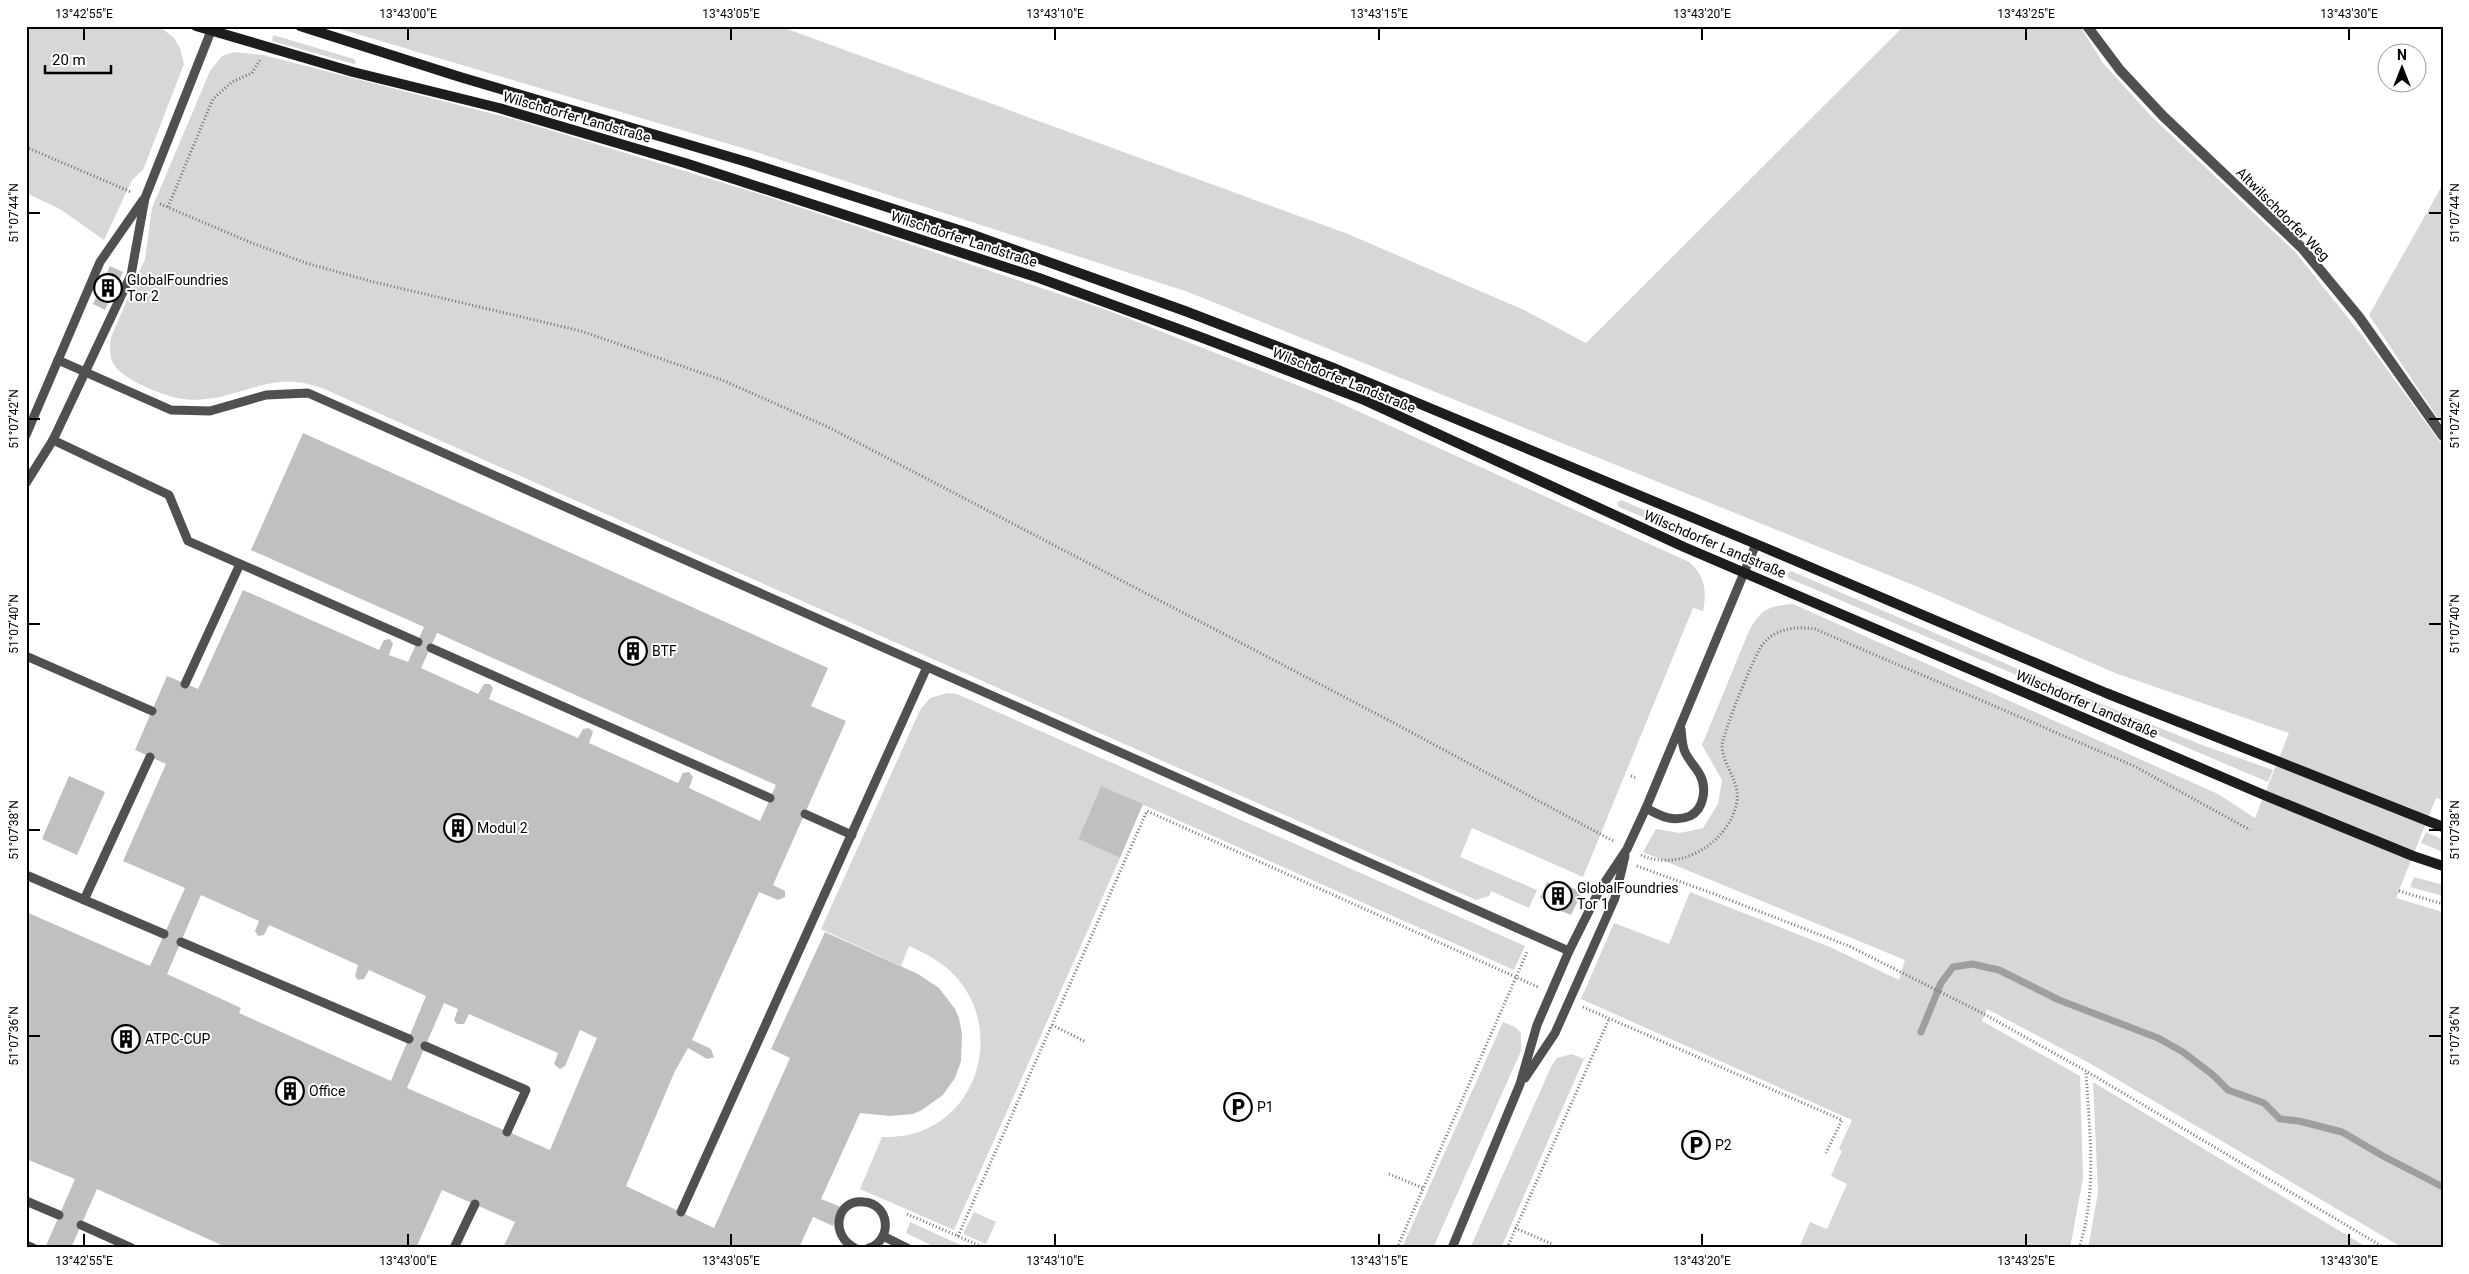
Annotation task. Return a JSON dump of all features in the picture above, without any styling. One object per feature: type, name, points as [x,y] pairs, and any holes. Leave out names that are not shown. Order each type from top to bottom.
[{"type":"main road","name":"Wilschdorfer Landstraße","points":[[196,26],[212,29],[353,72],[499,108],[685,162],[1039,278],[1203,338],[1362,399],[1684,546],[2264,795],[2413,856],[2443,866]]},
{"type":"main road","name":"Wilschdorfer Landstraße","points":[[300,26],[460,77],[747,162],[965,232],[1185,311],[1336,369],[2097,689],[2443,826]]},
{"type":"street","name":"Altwilschdorfer Weg","points":[[2087,26],[2120,70],[2163,116],[2302,248],[2358,317],[2443,436]]},
{"type":"lane","points":[[26,483],[53,440],[131,275],[145,198],[212,29]]},
{"type":"lane","points":[[26,435],[100,262],[145,198]]},
{"type":"lane","points":[[58,360],[171,410],[210,411],[266,395],[308,393],[1569,951]]},
{"type":"lane","points":[[53,440],[169,495],[188,541],[418,642]]},
{"type":"lane","points":[[1452,1248],[1520,1084],[1538,1025],[1569,951],[1599,891],[1627,849],[1646,808],[1756,544]]},
{"type":"lane","points":[[185,684],[240,564]]},
{"type":"lane","points":[[431,648],[770,798]]},
{"type":"lane","points":[[26,656],[152,710]]},
{"type":"lane","points":[[681,1212],[927,667]]},
{"type":"lane","points":[[1646,808],[1662,816],[1678,819],[1692,815],[1702,806],[1704,788],[1700,775],[1691,765],[1684,750],[1680,727]]},
{"type":"lane","points":[[84,900],[150,757]]},
{"type":"lane","points":[[805,814],[852,835]]},
{"type":"lane","points":[[1520,1084],[1555,1033],[1615,898],[1627,849]]},
{"type":"lane","points":[[26,875],[164,934]]},
{"type":"lane","points":[[181,942],[409,1039]]},
{"type":"lane","points":[[425,1046],[526,1090],[507,1132]]},
{"type":"lane","points":[[26,1201],[59,1215]]},
{"type":"lane","points":[[855,1248],[843,1240],[838,1225],[844,1210],[857,1202],[872,1203],[883,1214],[886,1229],[878,1243],[869,1248]]},
{"type":"lane","points":[[454,1248],[474,1204]]},
{"type":"lane","points":[[81,1225],[132,1248]]},
{"type":"lane","points":[[883,1236],[907,1248]]},
{"type":"lane","points":[[26,1245],[33,1248]]},
{"type":"path","points":[[168,207],[213,99],[232,82],[252,73],[263,55]]},
{"type":"path","points":[[26,147],[252,243],[306,262],[370,281],[581,331],[642,350],[749,392],[828,426],[1394,723],[1627,849],[1650,859],[1664,862],[1679,860],[1698,853],[1717,836],[1733,816],[1737,800],[1737,785],[1727,766],[1722,747],[1724,730],[1762,644],[1776,633],[1802,626],[1815,629],[2134,766],[2250,830]]},
{"type":"path","points":[[1631,776],[1636,778]]},
{"type":"path","points":[[958,1236],[1147,811],[1551,993]]},
{"type":"path","points":[[1627,849],[1638,868],[1717,895],[1848,946],[1930,987],[2086,1071],[2385,1248]]},
{"type":"path","points":[[2399,890],[2443,904]]},
{"type":"path","points":[[1397,1248],[1534,936]]},
{"type":"path","points":[[1569,1001],[1842,1120],[1826,1153]]},
{"type":"path","points":[[1506,1248],[1609,1019]]},
{"type":"path","points":[[1052,1024],[1086,1042]]},
{"type":"path","points":[[2079,1248],[2085,1229],[2091,1181],[2086,1071]]},
{"type":"path","points":[[1389,1174],[1423,1188]]},
{"type":"path","points":[[907,1214],[985,1248]]},
{"type":"path","points":[[1515,1228],[1552,1244]]},
{"type":"shaded area","points":[[26,26],[152,26],[164,30],[174,38],[180,48],[184,64],[143,170],[132,180],[104,240],[60,209],[26,193]]},
{"type":"shaded area","points":[[330,26],[779,26],[1348,234],[1524,310],[1586,343],[1904,26],[2080,26],[2103,63],[2151,116],[2296,253],[2361,334],[2443,446],[2443,800],[2436,798],[2396,898],[2443,912],[2443,1248],[2404,1248],[2091,1064],[1987,1009],[1982,1021],[2080,1076],[2083,1178],[2070,1248],[1799,1248],[1810,1222],[1827,1229],[1847,1184],[1831,1176],[1842,1151],[1839,1149],[1852,1120],[1581,999],[1614,923],[1669,944],[1690,892],[1830,947],[1899,980],[1905,960],[1643,852],[1656,829],[1680,833],[1703,828],[1718,804],[1722,780],[1702,745],[1749,631],[1757,618],[1771,608],[1793,604],[2218,794],[2255,818],[2289,733],[2115,673],[1923,589],[1188,292],[756,152]]},
{"type":"shaded area","points":[[273,35],[354,59],[356,63],[272,41]]},
{"type":"shaded area","points":[[234,52],[263,55],[517,120],[763,195],[1107,310],[1327,397],[1689,562],[1698,572],[1704,584],[1703,611],[1693,608],[1583,877],[1472,828],[1460,857],[1537,890],[1529,908],[1491,891],[1489,896],[1476,900],[322,388],[302,383],[271,383],[225,396],[192,400],[175,398],[134,381],[117,369],[113,363],[110,354],[111,337],[145,259],[152,208],[210,71],[222,56]]},
{"type":"shaded area","points":[[2443,184],[2443,426],[2369,315]]},
{"type":"shaded area","points":[[1621,500],[1708,537],[1710,542],[1707,544],[1619,507],[1617,503]]},
{"type":"shaded area","points":[[1791,571],[2072,692],[2202,745],[2273,770],[2268,782],[1788,578],[1787,574]]},
{"type":"shaded area","points":[[947,693],[957,694],[1525,946],[1514,970],[1101,786],[1078,839],[1120,858],[954,1230],[860,1189],[882,1137],[915,1133],[926,1129],[945,1117],[960,1102],[971,1084],[978,1064],[981,1043],[979,1022],[972,1002],[961,983],[950,971],[931,957],[909,946],[901,966],[821,929],[920,710],[930,698]]},
{"type":"shaded area","points":[[2426,832],[2443,840],[2443,852],[2421,843]]},
{"type":"shaded area","points":[[2414,877],[2443,885],[2443,896],[2410,887]]},
{"type":"shaded area","points":[[1503,1022],[1515,1027],[1521,1033],[1521,1051],[1433,1248],[1402,1248]]},
{"type":"shaded area","points":[[1572,1054],[1584,1059],[1501,1248],[1470,1248],[1552,1065],[1557,1058]]},
{"type":"shaded area","points":[[2093,1082],[2368,1248],[2088,1248],[2098,1193]]},
{"type":"shaded area","points":[[974,1212],[996,1222],[986,1244],[963,1234]]},
{"type":"shaded area","points":[[910,1222],[967,1248],[937,1248],[906,1233]]},
{"type":"building","name":"GlobalFoundries Tor 2","points":[[110,266],[123,272],[105,310],[93,304]]},
{"type":"building","points":[[303,433],[828,668],[811,706],[846,721],[773,885],[785,891],[785,897],[778,900],[759,892],[692,1040],[711,1049],[714,1057],[707,1059],[688,1048],[675,1071],[626,1186],[714,1228],[790,1058],[771,1049],[825,932],[918,974],[939,988],[955,1009],[962,1034],[961,1061],[955,1078],[943,1095],[913,1114],[889,1116],[860,1113],[821,1199],[841,1207],[833,1226],[813,1217],[799,1248],[503,1248],[515,1222],[442,1190],[416,1248],[228,1248],[97,1189],[71,1248],[45,1248],[75,1179],[26,1159],[26,912],[150,966],[185,888],[123,861],[166,764],[135,750],[167,676],[198,689],[243,590],[379,650],[384,640],[390,639],[393,644],[389,655],[408,662],[424,627],[251,550]],"holes":[[[437,633],[776,785],[760,821],[689,788],[693,777],[689,772],[683,773],[678,783],[589,743],[593,732],[589,728],[583,729],[578,738],[489,699],[493,688],[490,684],[484,684],[478,694],[421,668]],[[201,895],[259,921],[255,931],[258,936],[264,935],[269,925],[358,965],[355,976],[358,980],[364,979],[369,970],[426,996],[391,1081],[239,1013],[241,1008],[167,974]],[[444,1003],[458,1009],[454,1020],[457,1024],[464,1024],[469,1014],[558,1053],[554,1064],[560,1069],[565,1066],[580,1030],[597,1038],[550,1150],[407,1088]]]},
{"type":"building","points":[[69,776],[105,792],[77,855],[42,839]]},
{"type":"building","points":[[1101,786],[1143,804],[1120,858],[1078,839]]},
{"type":"building","name":"GlobalFoundries Tor 1","points":[[1554,880],[1582,892],[1571,915],[1548,906],[1550,901],[1540,898],[1547,882],[1552,885]]},
{"type":"waterway","points":[[1921,1032],[1941,983],[1953,967],[1972,964],[1999,970],[2059,1000],[2158,1038],[2183,1052],[2213,1075],[2228,1090],[2264,1103],[2280,1119],[2299,1121],[2342,1132],[2443,1187]]},
{"type":"place","name":"GlobalFoundries Tor 2","points":[[108,288]]},
{"type":"place","name":"BTF","points":[[633,651]]},
{"type":"place","name":"Modul 2","points":[[458,828]]},
{"type":"place","name":"GlobalFoundries Tor 1","points":[[1558,896]]},
{"type":"place","name":"ATPC-CUP","points":[[126,1039]]},
{"type":"place","name":"Office","points":[[290,1091]]},
{"type":"place","name":"P1","points":[[1238,1107]]},
{"type":"place","name":"P2","points":[[1696,1145]]}]
